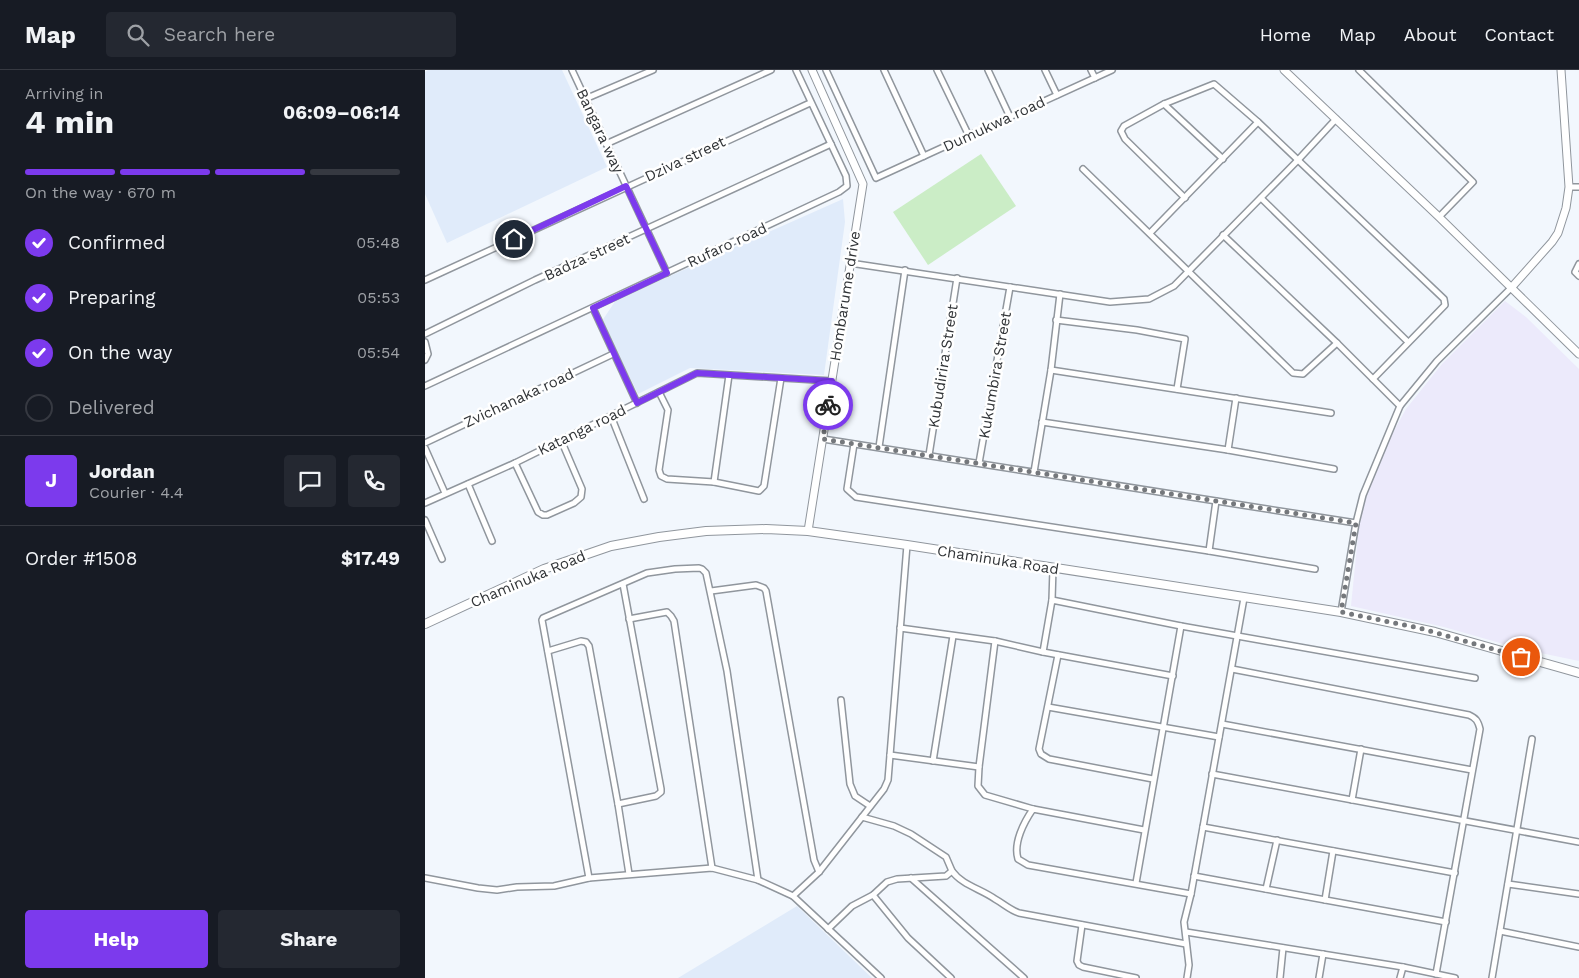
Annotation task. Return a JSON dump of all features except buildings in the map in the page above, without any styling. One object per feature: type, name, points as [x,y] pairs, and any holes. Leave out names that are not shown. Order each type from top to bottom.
[{"type":"main road","name":"Chaminuka Road","points":[[425,624],[544,569],[611,546],[706,530],[766,529],[808,531],[907,545],[1341,612],[1435,632],[1579,672]]},
{"type":"street","name":"Bangara way","points":[[572,70],[667,273]]},
{"type":"street","points":[[585,99],[653,70]]},
{"type":"street","points":[[606,144],[771,70]]},
{"type":"street","points":[[796,70],[831,144]]},
{"type":"street","name":"Hombarume drive","points":[[808,531],[863,184],[812,70]]},
{"type":"street","name":"Dumukwa road","points":[[826,70],[876,178],[1112,70]]},
{"type":"street","points":[[884,70],[924,156]]},
{"type":"street","points":[[937,70],[969,136]]},
{"type":"street","points":[[988,70],[1010,117]]},
{"type":"street","points":[[1045,70],[1057,95]]},
{"type":"street","points":[[1091,70],[1095,78]]},
{"type":"street","points":[[1284,70],[1439,217],[1579,354]]},
{"type":"street","points":[[1359,70],[1473,182],[1439,217]]},
{"type":"street","points":[[1341,612],[1356,523],[1363,494],[1401,406],[1437,361],[1511,288],[1558,233],[1566,208],[1569,187],[1561,70]]},
{"type":"street","points":[[1185,198],[1125,139],[1121,131],[1124,126],[1164,104],[1214,84],[1258,122],[1444,299],[1445,305],[1373,379]]},
{"type":"street","name":"Dziva street","points":[[425,280],[810,103]]},
{"type":"street","points":[[1164,104],[1223,159]]},
{"type":"street","points":[[850,263],[1110,302],[1149,299],[1174,286],[1298,160],[1336,118]]},
{"type":"street","points":[[1150,233],[1258,122]]},
{"type":"street","name":"Rufaro road","points":[[425,386],[839,192],[847,186],[846,176],[831,144]]},
{"type":"street","name":"Badza street","points":[[425,334],[831,144]]},
{"type":"street","points":[[1083,169],[1293,373],[1303,374],[1337,343]]},
{"type":"street","points":[[1569,187],[1579,187]]},
{"type":"street","points":[[1261,198],[1408,342]]},
{"type":"street","points":[[1223,235],[1401,406]]},
{"type":"street","points":[[1579,264],[1575,272],[1579,276]]},
{"type":"street","points":[[879,448],[905,270]]},
{"type":"street","name":"Kubudirira Street","points":[[929,455],[957,278]]},
{"type":"street","name":"Kukumbira Street","points":[[979,463],[1010,287]]},
{"type":"street","points":[[1034,472],[1051,370],[1060,294]]},
{"type":"street","points":[[593,308],[637,403]]},
{"type":"street","points":[[1056,320],[1137,330],[1185,340],[1177,389]]},
{"type":"street","points":[[425,342],[428,354],[425,360]]},
{"type":"street","name":"Zvichanaka road","points":[[425,443],[613,354]]},
{"type":"street","points":[[1051,370],[1331,413]]},
{"type":"street","name":"Katanga road","points":[[425,503],[515,463],[697,373],[832,381]]},
{"type":"street","points":[[714,482],[729,375]]},
{"type":"street","points":[[659,392],[668,410],[659,470],[661,476],[667,479],[714,482],[756,490],[763,489],[764,486],[781,378]]},
{"type":"street","points":[[1228,450],[1236,398]]},
{"type":"street","points":[[611,416],[644,499]]},
{"type":"street","points":[[1042,422],[1228,450],[1334,469]]},
{"type":"street","points":[[823,439],[1356,523]]},
{"type":"street","points":[[515,463],[538,512],[547,515],[574,503],[581,496],[582,489],[561,440]]},
{"type":"street","points":[[854,444],[847,489],[856,498],[1209,551],[1315,569]]},
{"type":"street","points":[[425,448],[445,493]]},
{"type":"street","points":[[468,484],[492,541]]},
{"type":"street","points":[[1209,551],[1216,501]]},
{"type":"street","points":[[425,520],[442,559]]},
{"type":"street","points":[[793,896],[819,872],[884,789],[888,780],[907,545]]},
{"type":"street","points":[[589,878],[542,620],[545,616],[647,574],[658,571],[699,568],[706,573],[711,591],[729,681],[758,880]]},
{"type":"street","points":[[1043,652],[1052,600],[1053,568]]},
{"type":"street","points":[[618,804],[656,796],[661,792],[623,584]]},
{"type":"street","points":[[711,591],[756,585],[764,588],[766,591],[814,860],[819,872]]},
{"type":"street","points":[[1187,978],[1189,965],[1184,922],[1191,894],[1244,598]]},
{"type":"street","points":[[1052,600],[1351,658],[1475,678]]},
{"type":"street","points":[[629,619],[667,612],[674,621],[712,868]]},
{"type":"street","points":[[1136,883],[1181,626]]},
{"type":"street","points":[[900,628],[995,642],[1173,676]]},
{"type":"street","points":[[933,761],[953,636]]},
{"type":"street","points":[[548,651],[581,641],[586,642],[589,646],[629,874]]},
{"type":"street","points":[[995,642],[979,767],[979,786],[982,792],[989,796],[1033,809],[1145,830]]},
{"type":"street","points":[[1058,655],[1039,749],[1041,754],[1044,757],[1153,779]]},
{"type":"street","points":[[1232,669],[1475,717],[1480,729],[1436,974]]},
{"type":"street","points":[[841,700],[850,784],[855,796],[870,806]]},
{"type":"street","points":[[1048,707],[1219,737]]},
{"type":"street","points":[[1222,724],[1473,770]]},
{"type":"street","points":[[1492,978],[1509,884],[1531,739]]},
{"type":"street","points":[[1352,800],[1361,749]]},
{"type":"street","points":[[890,755],[979,767]]},
{"type":"street","points":[[1212,774],[1579,842]]},
{"type":"street","points":[[1033,809],[1023,827],[1017,853],[1018,859],[1022,862],[1191,894]]},
{"type":"street","points":[[862,817],[894,826],[911,834],[946,857],[952,871],[960,879],[997,899],[1011,910],[1037,917],[1186,944]]},
{"type":"street","points":[[1203,826],[1455,873]]},
{"type":"street","points":[[1266,889],[1277,840]]},
{"type":"street","points":[[1325,900],[1333,851]]},
{"type":"street","points":[[425,878],[497,890],[517,887],[553,886],[589,878],[712,868],[758,880],[793,896],[881,978]]},
{"type":"street","points":[[828,929],[852,906],[873,895],[887,882],[911,878],[946,876],[952,871]]},
{"type":"street","points":[[1194,876],[1446,922]]},
{"type":"street","points":[[911,878],[1024,978]]},
{"type":"street","points":[[1509,884],[1579,894]]},
{"type":"street","points":[[873,895],[908,938],[951,978]]},
{"type":"street","points":[[1083,925],[1077,961],[1079,964],[1083,967],[1136,978]]},
{"type":"street","points":[[1500,931],[1579,947]]},
{"type":"street","points":[[1186,932],[1403,967],[1455,978]]},
{"type":"street","points":[[1281,978],[1283,948]]},
{"type":"street","points":[[1319,978],[1323,954]]},
{"type":"street","points":[[1400,978],[1403,967]]},
{"type":"shaded area","points":[[428,70],[562,70],[607,167],[447,243],[425,194],[425,72]]},
{"type":"shaded area","points":[[843,199],[845,222],[824,375],[690,368],[638,394],[602,321],[616,300]]},
{"type":"shaded area","points":[[1505,301],[1526,317],[1579,369],[1579,661],[1521,649],[1444,627],[1351,606],[1363,487],[1406,409],[1442,364]]},
{"type":"shaded area","points":[[797,906],[872,978],[678,978]]},
{"type":"green space","points":[[981,154],[1016,206],[928,265],[893,212]]},
{"type":"way so far","points":[[828,405],[823,439],[1356,523],[1341,612],[1404,624],[1521,657]]},
{"type":"route","points":[[514,239],[626,186],[667,273],[593,308],[637,403],[697,373],[832,381],[828,405]]}]
